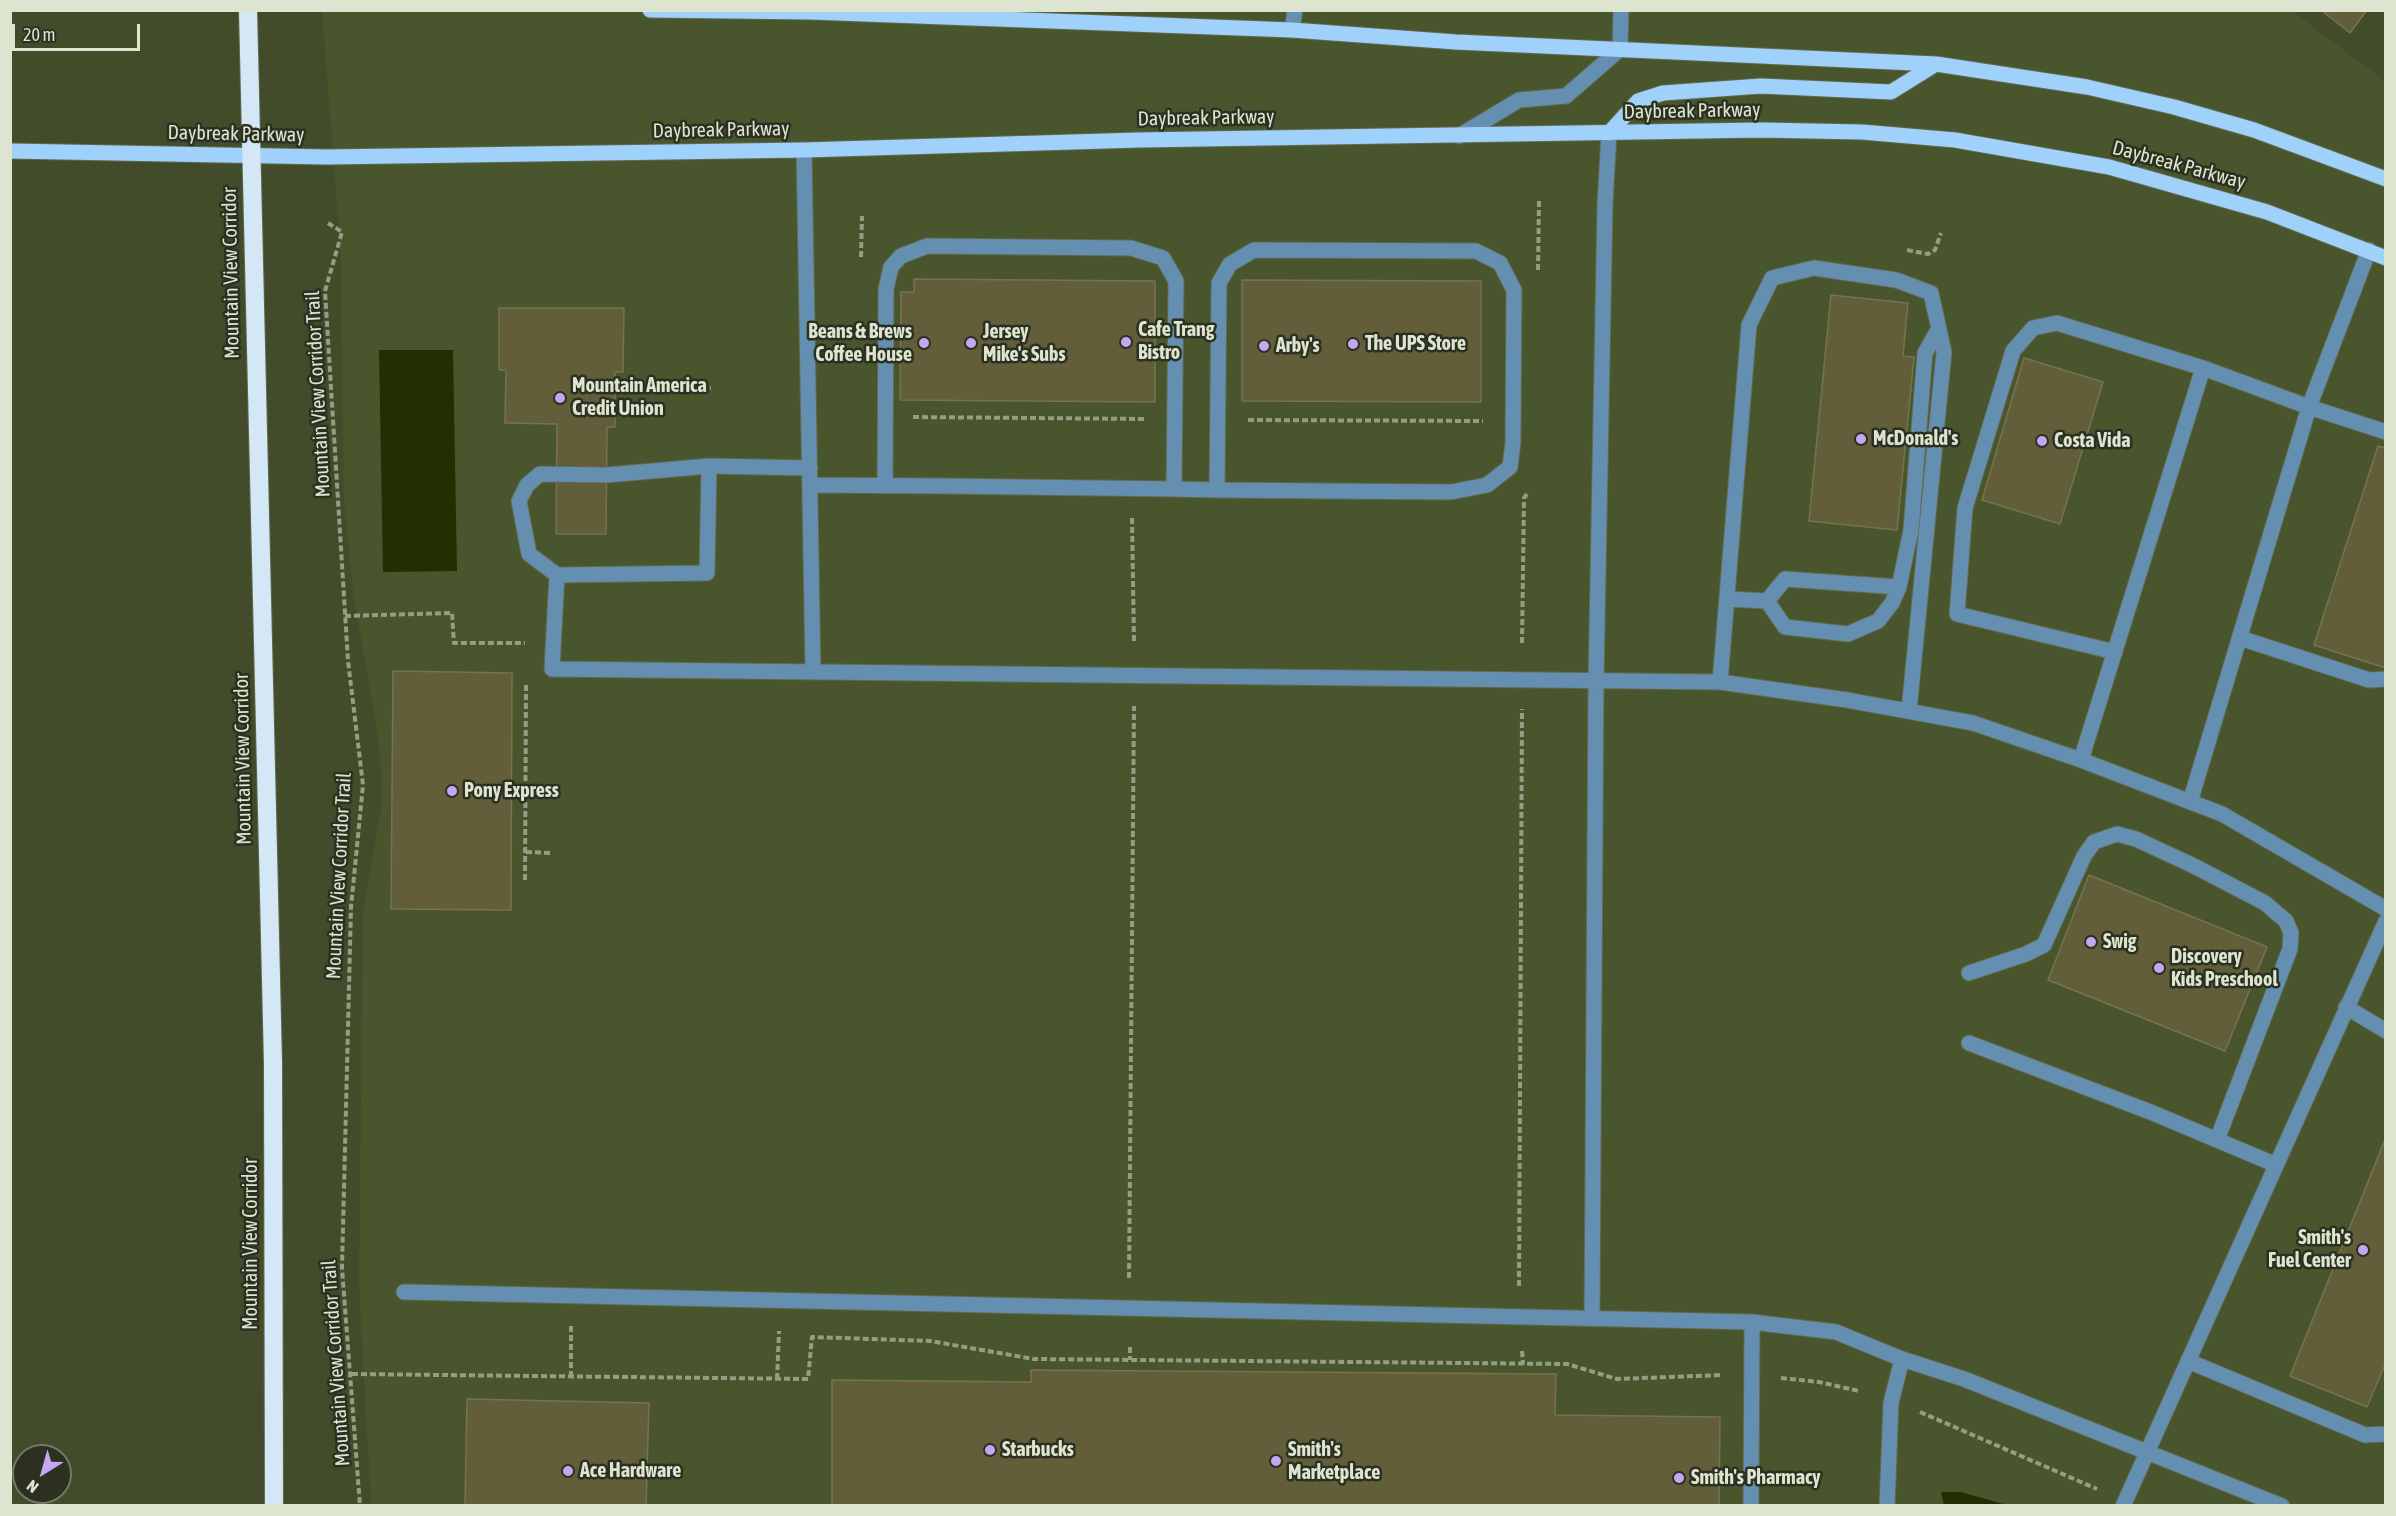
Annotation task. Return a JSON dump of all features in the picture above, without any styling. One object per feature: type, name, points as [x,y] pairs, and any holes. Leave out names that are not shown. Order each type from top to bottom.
[{"type":"highway","name":"Mountain View Corridor","points":[[248,10],[273,1063],[274,1506]]},
{"type":"main road","points":[[650,10],[811,12],[1292,30],[1456,42],[1936,64],[2087,87],[2174,107],[2254,130],[2385,179]]},
{"type":"main road","points":[[1609,133],[1638,101],[1663,93],[1761,86],[1891,92],[1936,64]]},
{"type":"main road","name":"Daybreak Parkway","points":[[10,151],[251,157],[804,150],[1139,140],[1761,130],[1862,132],[1965,141],[2109,167],[2267,212],[2370,250],[2385,258]]},
{"type":"street","points":[[1292,30],[1294,10]]},
{"type":"street","points":[[1459,136],[1519,100],[1566,96],[1620,49],[1621,10]]},
{"type":"street","points":[[1592,1317],[1596,681],[1605,204],[1609,133]]},
{"type":"street","points":[[804,150],[813,672]]},
{"type":"street","points":[[885,486],[886,290],[891,267],[901,256],[927,246],[1131,248],[1163,258],[1176,281],[1174,489]]},
{"type":"street","points":[[810,485],[1217,490],[1451,492],[1487,485],[1510,467],[1513,442],[1514,290],[1500,263],[1476,251],[1254,250],[1230,264],[1219,284],[1217,490]]},
{"type":"street","points":[[2190,802],[2309,407],[2370,250]]},
{"type":"street","points":[[1720,682],[1749,325],[1772,278],[1814,268],[1896,280],[1931,293],[1944,352],[1909,711]]},
{"type":"street","points":[[2115,652],[1957,614],[1965,508],[2013,351],[2033,328],[2056,322],[2203,368],[2385,432]]},
{"type":"street","points":[[1767,601],[1785,627],[1848,634],[1878,621],[1892,603],[1899,587],[1911,530],[1925,353],[1939,328]]},
{"type":"street","points":[[2081,760],[2203,368]]},
{"type":"street","points":[[709,466],[707,573],[556,575],[529,554],[519,501],[527,485],[540,474],[607,476],[709,466],[810,468]]},
{"type":"street","points":[[556,575],[552,669],[1720,682],[1909,711],[1973,723],[2081,760],[2222,814],[2385,909]]},
{"type":"street","points":[[1767,601],[1785,579],[1899,587]]},
{"type":"street","points":[[1727,599],[1767,601]]},
{"type":"street","points":[[2240,639],[2370,680],[2385,679]]},
{"type":"street","points":[[1969,973],[2026,954],[2044,945],[2084,856],[2094,842],[2105,836],[2117,834],[2136,839],[2265,903],[2286,921],[2291,933],[2290,949],[2217,1140]]},
{"type":"street","points":[[2122,1506],[2148,1454],[2274,1164],[2385,921]]},
{"type":"street","points":[[2346,1007],[2385,1031]]},
{"type":"street","points":[[1969,1043],[2274,1164]]},
{"type":"street","points":[[404,1292],[1752,1322],[1836,1332],[1902,1359],[1964,1379],[2282,1506]]},
{"type":"street","points":[[1751,1506],[1752,1322]]},
{"type":"street","points":[[1887,1506],[1891,1403],[1902,1359]]},
{"type":"street","points":[[2188,1361],[2365,1435],[2385,1434]]},
{"type":"path","name":"Mountain View Corridor Trail","points":[[328,223],[342,232],[325,291],[345,616],[363,785],[351,907],[342,1268],[352,1374],[360,1506]]},
{"type":"path","points":[[1898,249],[1928,254],[1935,250],[1941,233]]},
{"type":"path","points":[[638,391],[711,388]]},
{"type":"path","points":[[909,417],[1149,419]]},
{"type":"path","points":[[1241,420],[1486,421]]},
{"type":"path","points":[[1132,514],[1134,642]]},
{"type":"path","points":[[345,616],[452,613],[454,643],[526,643],[526,655]]},
{"type":"path","points":[[525,880],[526,678]]},
{"type":"path","points":[[1129,1287],[1134,699]]},
{"type":"path","points":[[1519,1286],[1522,705]]},
{"type":"path","points":[[526,852],[552,853]]},
{"type":"path","points":[[571,1377],[572,1295]]},
{"type":"path","points":[[777,1379],[780,1300]]},
{"type":"path","points":[[352,1374],[808,1380],[812,1337],[930,1341],[1034,1359],[1567,1364],[1617,1379],[1730,1375]]},
{"type":"path","points":[[1130,1347],[1130,1360]]},
{"type":"path","points":[[1522,1350],[1523,1364]]},
{"type":"path","points":[[1779,1378],[1819,1382],[1859,1391]]},
{"type":"path","points":[[1919,1412],[2098,1490]]},
{"type":"shaded area","points":[[322,11],[2292,11],[2385,81],[2385,1505],[371,1505],[359,1284],[363,913],[381,810],[381,771],[377,731],[354,598],[344,500],[341,254]]},
{"type":"shaded area","points":[[379,350],[453,350],[457,571],[383,572]]},
{"type":"shaded area","points":[[1941,1492],[1961,1492],[2007,1505],[1944,1505]]},
{"type":"building","points":[[2321,10],[2367,10],[2350,33]]},
{"type":"building","points":[[914,279],[1155,281],[1155,402],[900,400],[901,292],[914,292]]},
{"type":"building","points":[[1242,280],[1481,281],[1481,402],[1242,401]]},
{"type":"building","name":"McDonald's","points":[[1831,295],[1908,303],[1903,356],[1914,357],[1897,530],[1809,521]]},
{"type":"building","name":"Mountain America Credit Union","points":[[499,308],[624,308],[623,372],[615,372],[615,427],[607,427],[606,534],[556,534],[557,424],[505,423],[506,370],[499,370]]},
{"type":"building","name":"Costa Vida","points":[[2024,358],[2103,382],[2060,524],[1982,500]]},
{"type":"building","points":[[2378,446],[2386,448],[2386,668],[2314,645]]},
{"type":"building","name":"Pony Express","points":[[393,671],[512,673],[511,910],[391,909]]},
{"type":"building","points":[[2089,875],[2267,947],[2225,1051],[2048,980]]},
{"type":"building","name":"Smith's Fuel Center","points":[[2386,1137],[2386,1362],[2367,1407],[2290,1376]]},
{"type":"building","name":"Smith's Marketplace","points":[[1031,1370],[1556,1374],[1555,1415],[1720,1417],[1719,1506],[832,1506],[832,1380],[1031,1382]]},
{"type":"building","points":[[467,1399],[649,1403],[646,1506],[465,1506]]},
{"type":"place","name":"Cafe Trang Bistro","points":[[1126,342]]},
{"type":"place","name":"Beans & Brews Coffee House","points":[[924,343]]},
{"type":"place","name":"Jersey Mike's Subs","points":[[971,343]]},
{"type":"place","name":"The UPS Store","points":[[1353,344]]},
{"type":"place","name":"Arby's","points":[[1264,346]]},
{"type":"place","name":"Mountain America Credit Union","points":[[560,398]]},
{"type":"place","name":"McDonald's","points":[[1861,439]]},
{"type":"place","name":"Costa Vida","points":[[2042,441]]},
{"type":"place","name":"Pony Express","points":[[452,791]]},
{"type":"place","name":"Swig","points":[[2091,942]]},
{"type":"place","name":"Discovery Kids Preschool","points":[[2159,968]]},
{"type":"place","name":"Smith's Fuel Center","points":[[2363,1250]]},
{"type":"place","name":"Starbucks","points":[[990,1450]]},
{"type":"place","name":"Smith's Marketplace","points":[[1276,1461]]},
{"type":"place","name":"Ace Hardware","points":[[568,1471]]},
{"type":"place","name":"Smith's Pharmacy","points":[[1679,1478]]}]
